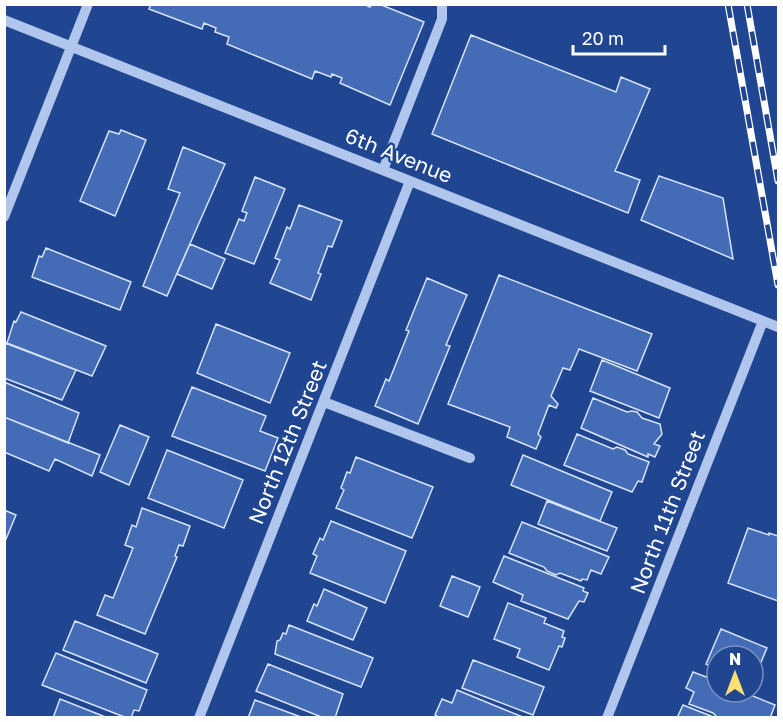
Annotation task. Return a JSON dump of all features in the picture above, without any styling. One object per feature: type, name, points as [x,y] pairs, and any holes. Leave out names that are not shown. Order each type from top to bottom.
[{"type":"street","points":[[4,218],[88,4]]},
{"type":"street","points":[[383,170],[442,19],[442,4]]},
{"type":"street","name":"6th Avenue","points":[[4,20],[770,323]]},
{"type":"street","name":"North 12th Street","points":[[199,717],[410,181]]},
{"type":"street","name":"North 11th Street","points":[[607,717],[770,323]]},
{"type":"street","points":[[324,402],[470,458]]},
{"type":"building","points":[[151,4],[363,4],[370,7],[372,4],[379,4],[424,22],[390,105],[340,83],[342,78],[332,74],[331,77],[315,71],[312,79],[227,44],[229,37],[215,32],[216,28],[204,23],[202,29],[149,9]]},
{"type":"building","points":[[471,35],[616,92],[621,77],[650,89],[615,171],[640,180],[628,213],[432,134]]},
{"type":"building","points":[[121,130],[146,140],[115,216],[80,201],[109,131],[119,134]]},
{"type":"building","points":[[183,147],[225,164],[167,296],[143,286],[180,193],[168,189]]},
{"type":"building","points":[[659,176],[723,198],[733,259],[641,220]]},
{"type":"building","points":[[255,177],[285,189],[254,264],[225,253],[239,219],[244,221],[247,213],[242,211]]},
{"type":"building","points":[[299,205],[342,221],[332,247],[328,246],[311,300],[270,283],[280,260],[275,258],[287,227],[290,229]]},
{"type":"building","points":[[190,244],[225,259],[212,289],[177,274]]},
{"type":"building","points":[[46,248],[131,282],[120,310],[32,277],[39,256],[42,257]]},
{"type":"building","points":[[499,275],[652,334],[637,371],[579,349],[570,370],[563,368],[551,396],[558,404],[556,408],[549,405],[538,434],[541,437],[536,449],[507,437],[510,427],[448,404]]},
{"type":"building","points":[[427,278],[467,295],[446,345],[450,346],[418,424],[375,406],[386,379],[389,381]]},
{"type":"building","points":[[21,312],[106,346],[92,376],[7,343],[14,321],[16,322]]},
{"type":"building","points":[[216,324],[290,353],[270,403],[197,373]]},
{"type":"building","points":[[5,343],[76,370],[62,400],[4,378]]},
{"type":"building","points":[[602,360],[670,388],[659,418],[590,391]]},
{"type":"building","points":[[4,382],[79,413],[68,443],[4,417]]},
{"type":"building","points":[[192,387],[266,416],[260,431],[278,438],[265,471],[172,436]]},
{"type":"building","points":[[593,398],[627,412],[637,412],[642,418],[660,424],[662,434],[654,444],[660,446],[655,457],[648,454],[648,457],[581,428]]},
{"type":"building","points":[[4,417],[100,455],[92,476],[55,459],[49,471],[4,452]]},
{"type":"building","points":[[120,425],[149,437],[129,485],[100,472]]},
{"type":"building","points":[[577,434],[613,449],[617,447],[625,450],[628,454],[649,462],[642,482],[638,481],[632,492],[564,465]]},
{"type":"building","points":[[167,450],[243,480],[224,528],[148,498]]},
{"type":"building","points":[[523,455],[612,492],[600,521],[511,485]]},
{"type":"building","points":[[356,457],[433,487],[412,538],[336,508],[344,490],[341,488],[347,472],[350,473]]},
{"type":"building","points":[[547,501],[617,528],[607,551],[538,524]]},
{"type":"building","points":[[142,508],[190,526],[183,546],[179,545],[175,556],[177,557],[145,634],[97,615],[105,595],[113,598],[133,548],[125,545],[132,525],[136,527]]},
{"type":"building","points":[[4,510],[16,515],[4,544]]},
{"type":"building","points":[[331,521],[406,551],[385,603],[310,573],[317,556],[313,554],[320,538],[323,540]]},
{"type":"building","points":[[522,522],[609,557],[601,574],[591,570],[587,580],[582,579],[581,581],[560,573],[556,575],[544,567],[509,553]]},
{"type":"building","points":[[748,528],[778,536],[778,601],[728,583]]},
{"type":"building","points":[[504,556],[584,588],[583,591],[588,593],[584,602],[579,601],[568,619],[521,601],[523,595],[493,582]]},
{"type":"building","points":[[452,576],[480,587],[468,617],[440,606]]},
{"type":"building","points":[[324,589],[367,608],[353,640],[307,621]]},
{"type":"building","points":[[508,603],[546,618],[544,623],[564,631],[562,637],[565,638],[562,647],[559,646],[549,670],[517,657],[520,649],[494,639]]},
{"type":"building","points":[[75,621],[158,654],[146,683],[63,650]]},
{"type":"building","points":[[289,625],[373,658],[361,687],[275,654],[277,641],[283,633],[286,634]]},
{"type":"building","points":[[721,629],[757,644],[715,644]]},
{"type":"building","points":[[56,653],[147,690],[139,711],[134,710],[131,718],[127,718],[42,685]]},
{"type":"building","points":[[473,660],[544,687],[533,715],[462,688]]},
{"type":"building","points":[[268,664],[343,694],[335,718],[324,718],[256,691]]},
{"type":"building","points":[[693,672],[705,676],[705,704],[765,704],[765,701],[775,705],[770,718],[718,718],[713,713],[689,704],[694,692],[686,688]]},
{"type":"building","points":[[457,690],[525,718],[440,718],[435,715],[442,699],[452,703]]},
{"type":"building","points":[[60,699],[108,718],[53,718]]},
{"type":"building","points":[[255,700],[301,717],[248,718]]},
{"type":"building","points":[[683,705],[716,718],[677,718]]},
{"type":"railway","points":[[728,4],[778,285]]},
{"type":"railway","points":[[747,4],[778,181]]}]
